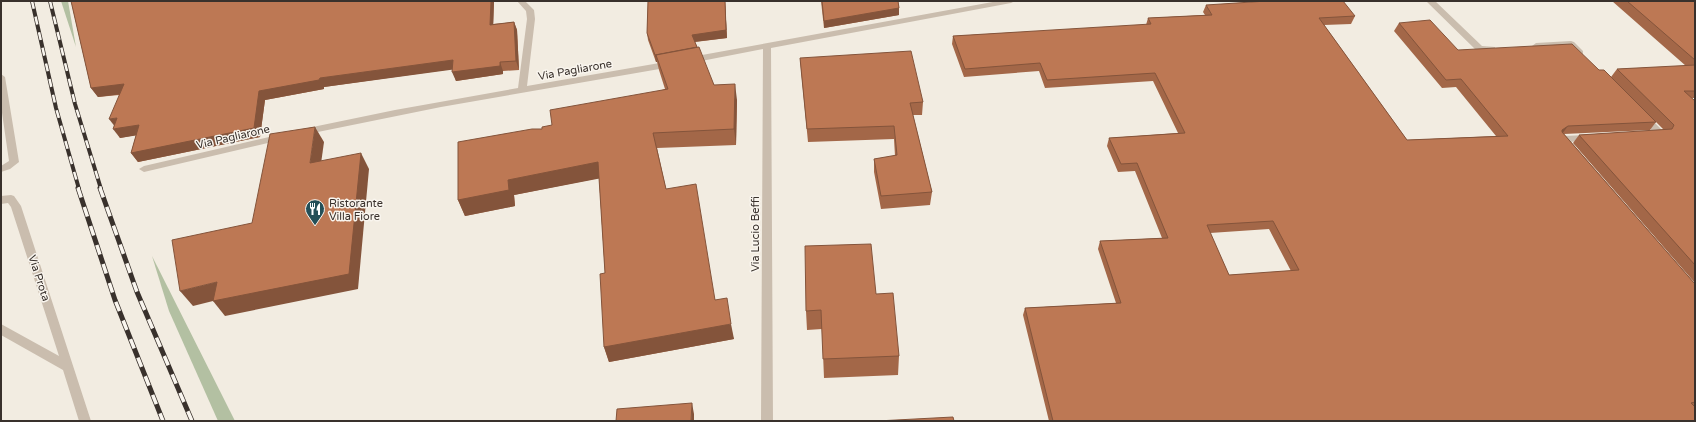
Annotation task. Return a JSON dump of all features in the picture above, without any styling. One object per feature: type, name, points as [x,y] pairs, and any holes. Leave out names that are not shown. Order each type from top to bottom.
[{"type":"street","points":[[521,1],[530,10],[531,19],[522,91]]},
{"type":"street","name":"Via Pagliarone","points":[[144,169],[373,116],[767,47],[1011,1]]},
{"type":"street","points":[[1430,1],[1480,49],[1503,48]]},
{"type":"street","points":[[1525,47],[1570,44],[1588,61]]},
{"type":"street","name":"Via Lucio Beffi","points":[[767,47],[768,421]]},
{"type":"street","points":[[1,77],[14,162],[1,169]]},
{"type":"street","points":[[1638,112],[1661,134],[1646,135]]},
{"type":"street","points":[[1572,151],[1562,139],[1600,137]]},
{"type":"street","name":"Via Prota","points":[[1,200],[11,199],[16,206],[84,421]]},
{"type":"street","points":[[1,329],[68,367]]},
{"type":"green space","points":[[61,1],[68,1],[76,47]]},
{"type":"green space","points":[[152,256],[235,421],[218,421],[169,311]]},
{"type":"building","points":[[71,1],[491,1],[490,25],[514,22],[516,61],[500,62],[500,66],[452,72],[453,60],[320,78],[319,80],[259,91],[254,128],[131,153],[139,125],[113,129],[117,118],[109,119],[124,84],[91,88]]},
{"type":"building","points":[[648,1],[725,1],[726,30],[692,35],[697,47],[655,55],[647,33]]},
{"type":"building","points":[[822,1],[898,1],[899,8],[824,21]]},
{"type":"building","points":[[1267,1],[1343,1],[1355,16],[1319,18],[1407,140],[1508,136],[1461,79],[1446,80],[1399,23],[1430,20],[1458,50],[1572,44],[1599,70],[1604,70],[1656,122],[1568,126],[1562,130],[1562,132],[1695,284],[1695,402],[1691,403],[1695,407],[1695,421],[1053,421],[1025,308],[1121,303],[1100,241],[1168,238],[1137,163],[1121,164],[1109,138],[1185,133],[1155,73],[1047,80],[1040,63],[965,69],[953,36],[1151,24],[1148,18],[1212,15],[1206,5]],"holes":[[[1273,221],[1299,270],[1229,275],[1207,225]]]},
{"type":"building","points":[[1627,1],[1695,1],[1695,60]]},
{"type":"building","points":[[699,47],[714,85],[735,84],[734,129],[653,133],[666,189],[696,184],[715,300],[727,298],[731,324],[604,347],[600,274],[605,273],[598,162],[508,180],[509,190],[458,200],[458,142],[532,129],[542,129],[542,127],[552,125],[550,110],[668,89],[656,55]]},
{"type":"building","points":[[911,51],[923,102],[910,103],[932,192],[881,196],[874,159],[897,155],[894,126],[807,129],[800,58]]},
{"type":"building","points":[[1695,65],[1695,91],[1684,91],[1695,101],[1695,265],[1579,135],[1672,129],[1674,125],[1617,69]]},
{"type":"building","points":[[315,127],[310,163],[361,153],[349,274],[213,301],[217,282],[180,291],[172,240],[252,223],[270,134]]},
{"type":"building","points":[[871,244],[876,294],[893,293],[899,356],[823,359],[821,310],[806,311],[805,246]]},
{"type":"building","points":[[692,403],[691,421],[616,421],[617,409]]},
{"type":"building","points":[[953,417],[954,421],[877,421]]},
{"type":"railway","points":[[32,1],[56,108],[79,189]]},
{"type":"railway","points":[[50,1],[75,104],[101,189]]},
{"type":"railway","points":[[78,188],[115,300],[163,421]]},
{"type":"railway","points":[[100,188],[137,292],[192,421]]},
{"type":"place","name":"Ristorante Villa Fiore","points":[[315,226]]}]
